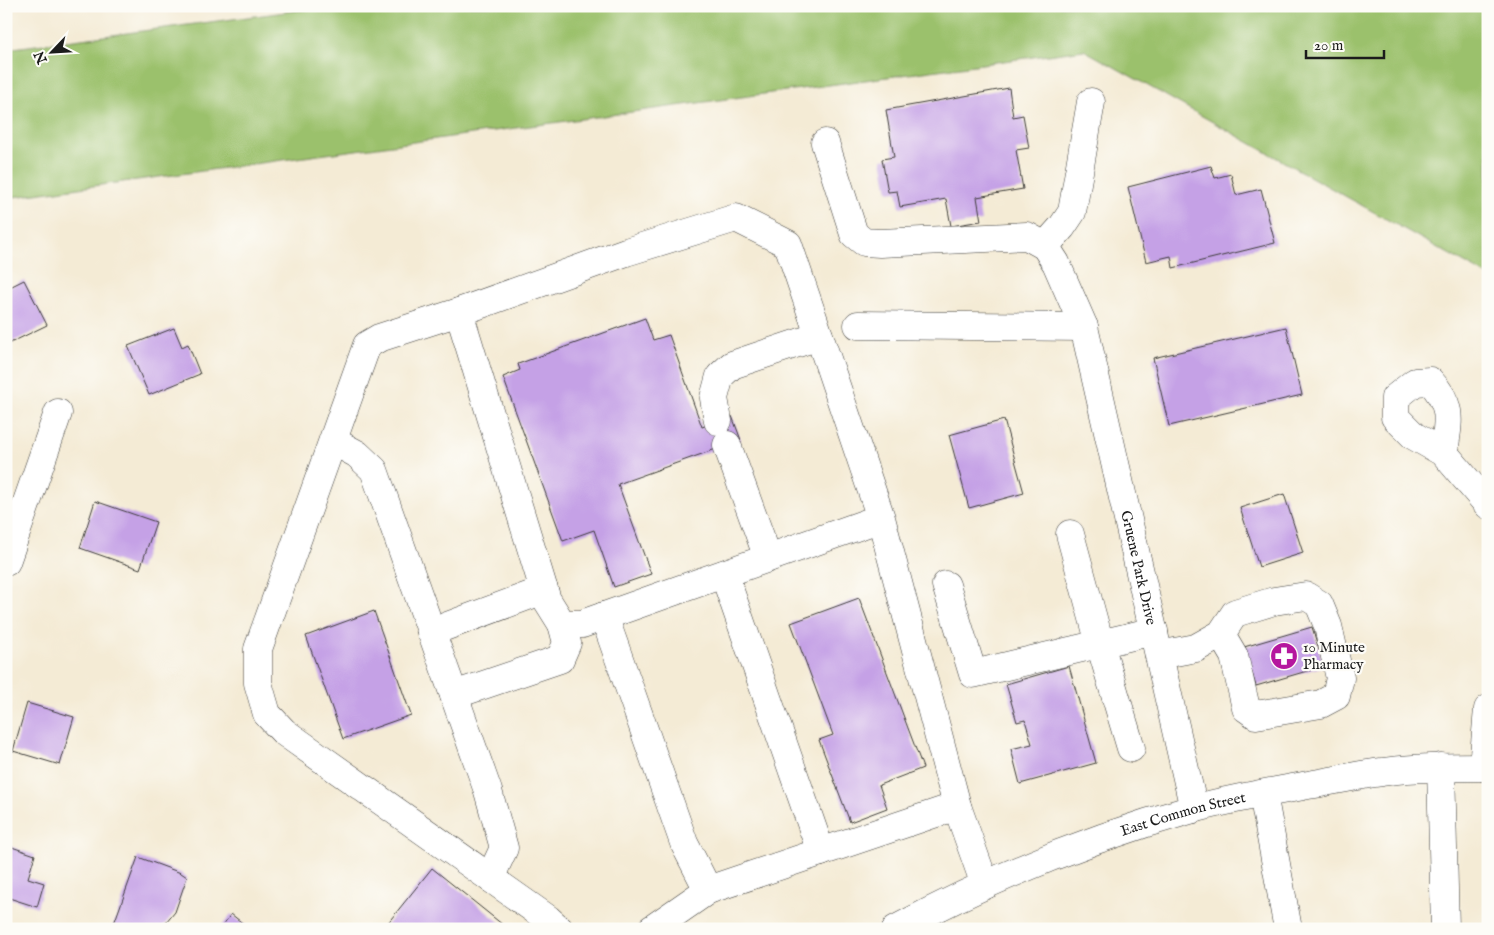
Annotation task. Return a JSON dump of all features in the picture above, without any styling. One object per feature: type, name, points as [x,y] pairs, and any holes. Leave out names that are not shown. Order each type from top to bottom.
[{"type":"street","points":[[825,143],[854,234],[864,242],[880,243],[1027,236],[1045,246],[1072,212],[1090,102]]},
{"type":"street","points":[[559,929],[548,919],[284,732],[267,714],[258,683],[258,649],[367,345],[379,338],[459,312],[626,252],[736,218],[788,244],[881,518],[957,806],[985,885]]},
{"type":"street","name":"Gruene Park Drive","points":[[1045,246],[1056,263],[1084,327],[1194,809]]},
{"type":"street","points":[[454,695],[560,659],[567,643],[562,624],[547,600],[459,312]]},
{"type":"street","points":[[858,325],[1084,327]]},
{"type":"street","points":[[768,558],[722,433],[714,398],[720,376],[732,365],[819,336]]},
{"type":"street","points":[[6,562],[58,413]]},
{"type":"street","points":[[333,440],[357,454],[374,470],[488,791],[504,848],[490,878]]},
{"type":"street","points":[[1444,453],[1488,505]]},
{"type":"street","points":[[562,624],[582,624],[881,518]]},
{"type":"street","points":[[1070,534],[1131,748]]},
{"type":"street","points":[[724,574],[821,852]]},
{"type":"street","points":[[946,585],[973,674],[1100,644],[1156,643],[1196,648],[1221,634],[1236,613],[1274,600],[1306,596],[1319,604],[1328,626],[1340,678],[1336,696],[1321,704],[1256,715],[1246,708],[1234,656],[1221,634]]},
{"type":"street","points":[[431,632],[544,590]]},
{"type":"street","points":[[604,616],[684,843],[708,890]]},
{"type":"street","points":[[1485,767],[1488,709]]},
{"type":"street","name":"East Common Street","points":[[896,929],[930,911],[1038,861],[1100,838],[1194,809],[1383,772],[1485,767]]},
{"type":"street","points":[[1441,768],[1444,929]]},
{"type":"street","points":[[1263,794],[1288,929]]},
{"type":"street","points":[[652,929],[708,890],[957,806]]},
{"type":"green space","points":[[331,6],[1476,6],[1488,14],[1488,276],[1084,50],[6,198],[6,49]]},
{"type":"building","points":[[1009,88],[1013,117],[1023,115],[1029,148],[1016,150],[1023,189],[977,197],[981,221],[951,226],[946,199],[900,207],[897,191],[888,192],[882,159],[894,157],[886,110]]},
{"type":"building","points":[[1211,166],[1215,178],[1231,174],[1236,195],[1261,189],[1275,243],[1173,268],[1171,256],[1146,262],[1128,187]]},
{"type":"building","points":[[24,280],[47,325],[6,345],[6,289]]},
{"type":"building","points":[[645,318],[653,340],[669,335],[702,427],[732,416],[741,440],[618,484],[651,574],[614,587],[594,530],[563,541],[503,377],[520,370],[518,364]]},
{"type":"building","points":[[1286,327],[1302,395],[1169,426],[1153,358]]},
{"type":"building","points":[[174,328],[182,347],[188,344],[200,374],[149,395],[128,346]]},
{"type":"building","points":[[1004,420],[1024,493],[969,508],[949,435]]},
{"type":"building","points":[[1284,494],[1303,553],[1259,567],[1240,508]]},
{"type":"building","points":[[95,501],[156,522],[140,569],[80,548]]},
{"type":"building","points":[[859,598],[923,768],[879,785],[887,808],[850,822],[819,740],[833,735],[791,623]]},
{"type":"building","points":[[374,611],[411,715],[343,739],[306,636]]},
{"type":"building","name":"10 Minute Pharmacy","points":[[1312,627],[1324,666],[1256,686],[1244,647]]},
{"type":"building","points":[[1069,666],[1096,763],[1020,784],[1011,749],[1032,744],[1025,720],[1017,722],[1006,684]]},
{"type":"building","points":[[27,703],[74,717],[60,765],[13,751]]},
{"type":"building","points":[[6,845],[35,855],[28,878],[44,883],[37,907],[6,897]]},
{"type":"building","points":[[138,857],[187,877],[175,912],[161,929],[112,929]]},
{"type":"building","points":[[432,868],[508,929],[383,929]]},
{"type":"building","points":[[231,914],[250,929],[220,929]]},
{"type":"place","name":"10 Minute Pharmacy","points":[[1284,656]]}]
